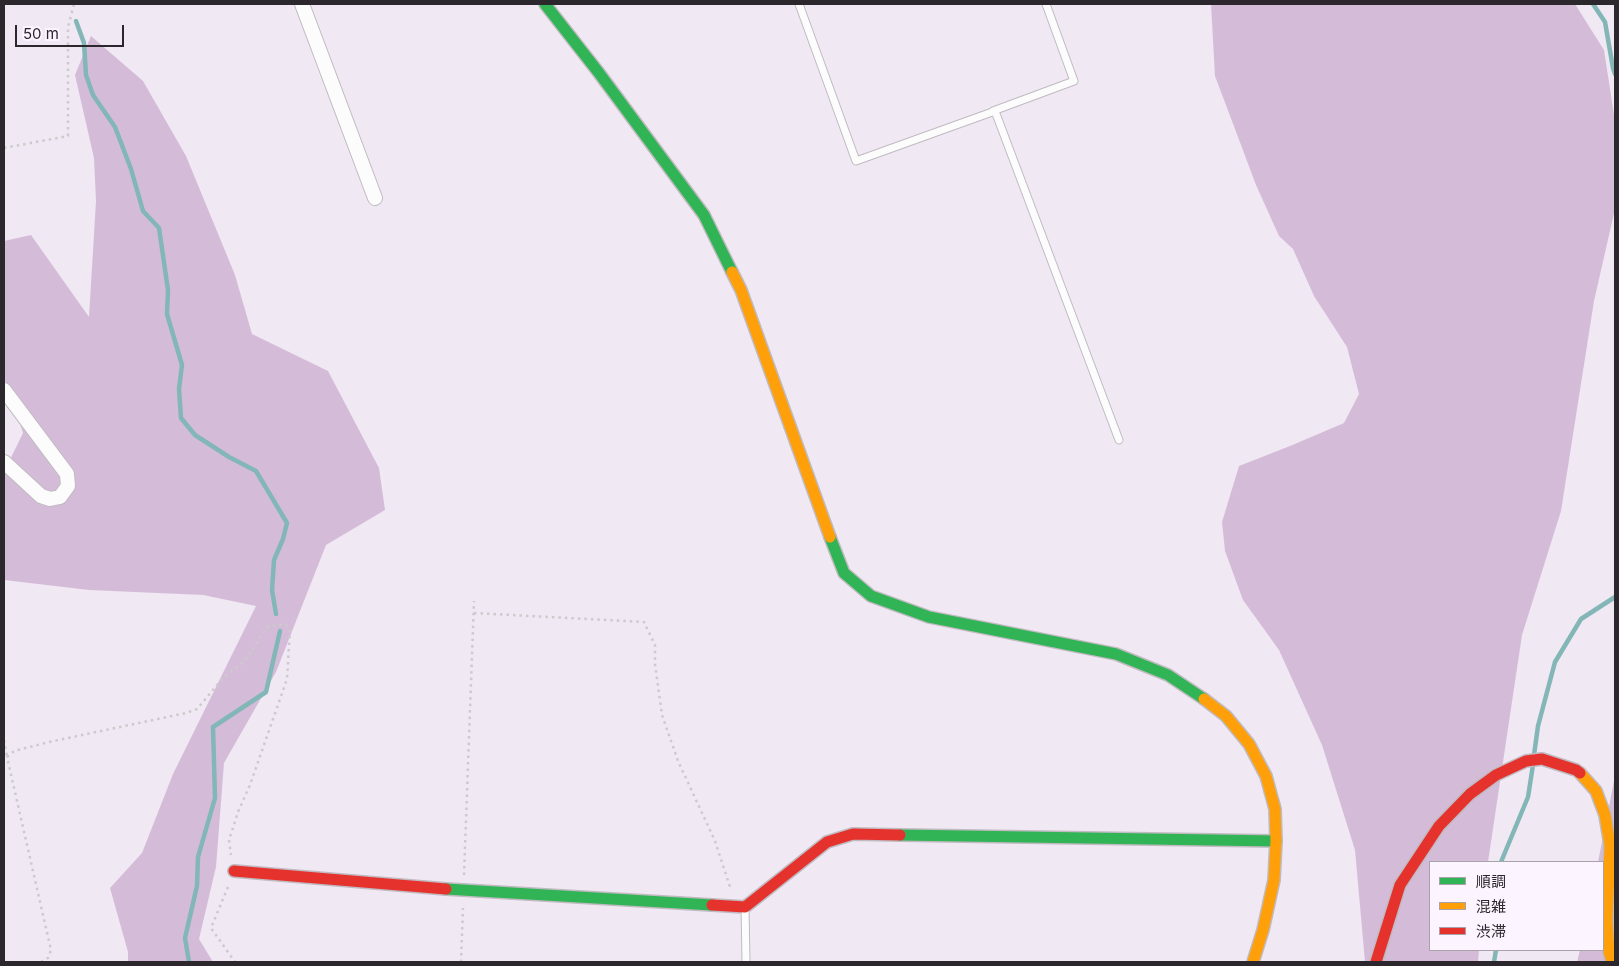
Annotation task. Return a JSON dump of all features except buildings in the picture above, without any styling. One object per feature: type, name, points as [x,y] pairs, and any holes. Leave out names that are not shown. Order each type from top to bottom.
[{"type":"street","points":[[302,4],[375,198]]},
{"type":"street","points":[[545,4],[599,73],[704,215],[741,290],[806,476],[844,573],[871,596],[929,617],[1116,654],[1168,676],[1193,690],[1226,716],[1249,744],[1266,776],[1273,800],[1276,841],[1274,880],[1263,930],[1253,962]]},
{"type":"street","points":[[4,390],[67,474],[68,486],[60,496],[50,499],[41,496],[4,462]]},
{"type":"street","points":[[1376,962],[1400,886],[1439,826],[1470,794],[1496,775],[1526,762],[1542,759],[1576,770],[1584,776],[1596,791],[1605,815],[1610,845],[1607,920],[1609,952],[1612,962]]},
{"type":"street","points":[[234,871],[463,890],[745,907],[827,842],[853,834],[1276,841]]},
{"type":"lane","points":[[799,4],[856,161],[1074,81],[1046,4]]},
{"type":"lane","points":[[993,111],[995,111],[1119,440]]},
{"type":"lane","points":[[745,907],[746,962]]},
{"type":"path","points":[[4,148],[68,136],[68,27],[74,4]]},
{"type":"path","points":[[460,962],[474,601]]},
{"type":"path","points":[[474,613],[644,622],[655,645],[655,664],[662,715],[678,761],[715,840],[731,892],[731,906]]},
{"type":"path","points":[[7,757],[14,751],[49,742],[186,713],[197,709],[223,678],[246,661],[267,627],[285,624],[290,630],[287,680],[229,840],[234,871],[211,928],[235,962]]},
{"type":"path","points":[[4,740],[51,950],[48,958],[41,962]]},
{"type":"shaded area","points":[[1211,4],[1575,4],[1604,50],[1614,115],[1615,209],[1594,301],[1561,511],[1522,635],[1488,861],[1429,861],[1429,951],[1479,951],[1478,962],[1365,962],[1355,850],[1322,745],[1279,650],[1243,600],[1225,551],[1222,522],[1239,466],[1344,423],[1359,394],[1347,347],[1314,296],[1293,249],[1279,236],[1256,185],[1215,76]]},
{"type":"shaded area","points":[[91,36],[143,81],[186,156],[235,275],[252,334],[328,371],[379,468],[385,510],[326,545],[276,672],[224,763],[216,867],[199,939],[213,962],[128,962],[128,952],[110,888],[142,853],[173,774],[256,606],[203,595],[89,590],[4,580],[4,472],[23,433],[4,378],[4,241],[31,235],[89,317],[96,201],[94,158],[75,75]]},
{"type":"shaded area","points":[[1615,776],[1615,962],[1577,962],[1580,951],[1604,951],[1604,861],[1598,861]]},
{"type":"waterway","points":[[1593,4],[1605,22],[1615,74]]},
{"type":"waterway","points":[[76,21],[84,43],[86,75],[93,95],[115,127],[131,169],[143,211],[159,228],[168,290],[167,314],[182,365],[179,389],[181,418],[195,435],[229,457],[256,471],[287,523],[283,539],[274,560],[272,590],[276,614]]},
{"type":"waterway","points":[[1534,755],[1538,726],[1555,662],[1581,619],[1615,597]]},
{"type":"waterway","points":[[189,962],[185,938],[197,886],[198,857],[215,798],[213,727],[266,692],[280,631]]},
{"type":"waterway","points":[[1501,861],[1528,797],[1533,765]]},
{"type":"waterway","points":[[1494,962],[1496,951]]},
{"type":"traffic: fast","points":[[545,4],[599,73],[704,215],[732,272]]},
{"type":"traffic: fast","points":[[830,537],[844,573],[871,596],[929,617],[1116,654],[1168,675],[1204,699]]},
{"type":"traffic: fast","points":[[900,835],[1276,841]]},
{"type":"traffic: fast","points":[[446,889],[712,905]]},
{"type":"traffic: slow","points":[[732,272],[741,290],[830,537]]},
{"type":"traffic: slow","points":[[1204,699],[1226,716],[1249,744],[1266,776],[1275,809],[1274,880],[1263,930],[1253,962]]},
{"type":"traffic: slow","points":[[1580,773],[1596,791],[1605,815],[1610,845],[1607,920],[1609,952],[1612,962]]},
{"type":"traffic: jam","points":[[1376,962],[1400,885],[1439,826],[1470,794],[1496,775],[1526,761],[1542,759],[1580,773]]},
{"type":"traffic: jam","points":[[712,905],[745,907],[827,842],[853,834],[900,835]]},
{"type":"traffic: jam","points":[[234,871],[446,889]]}]
